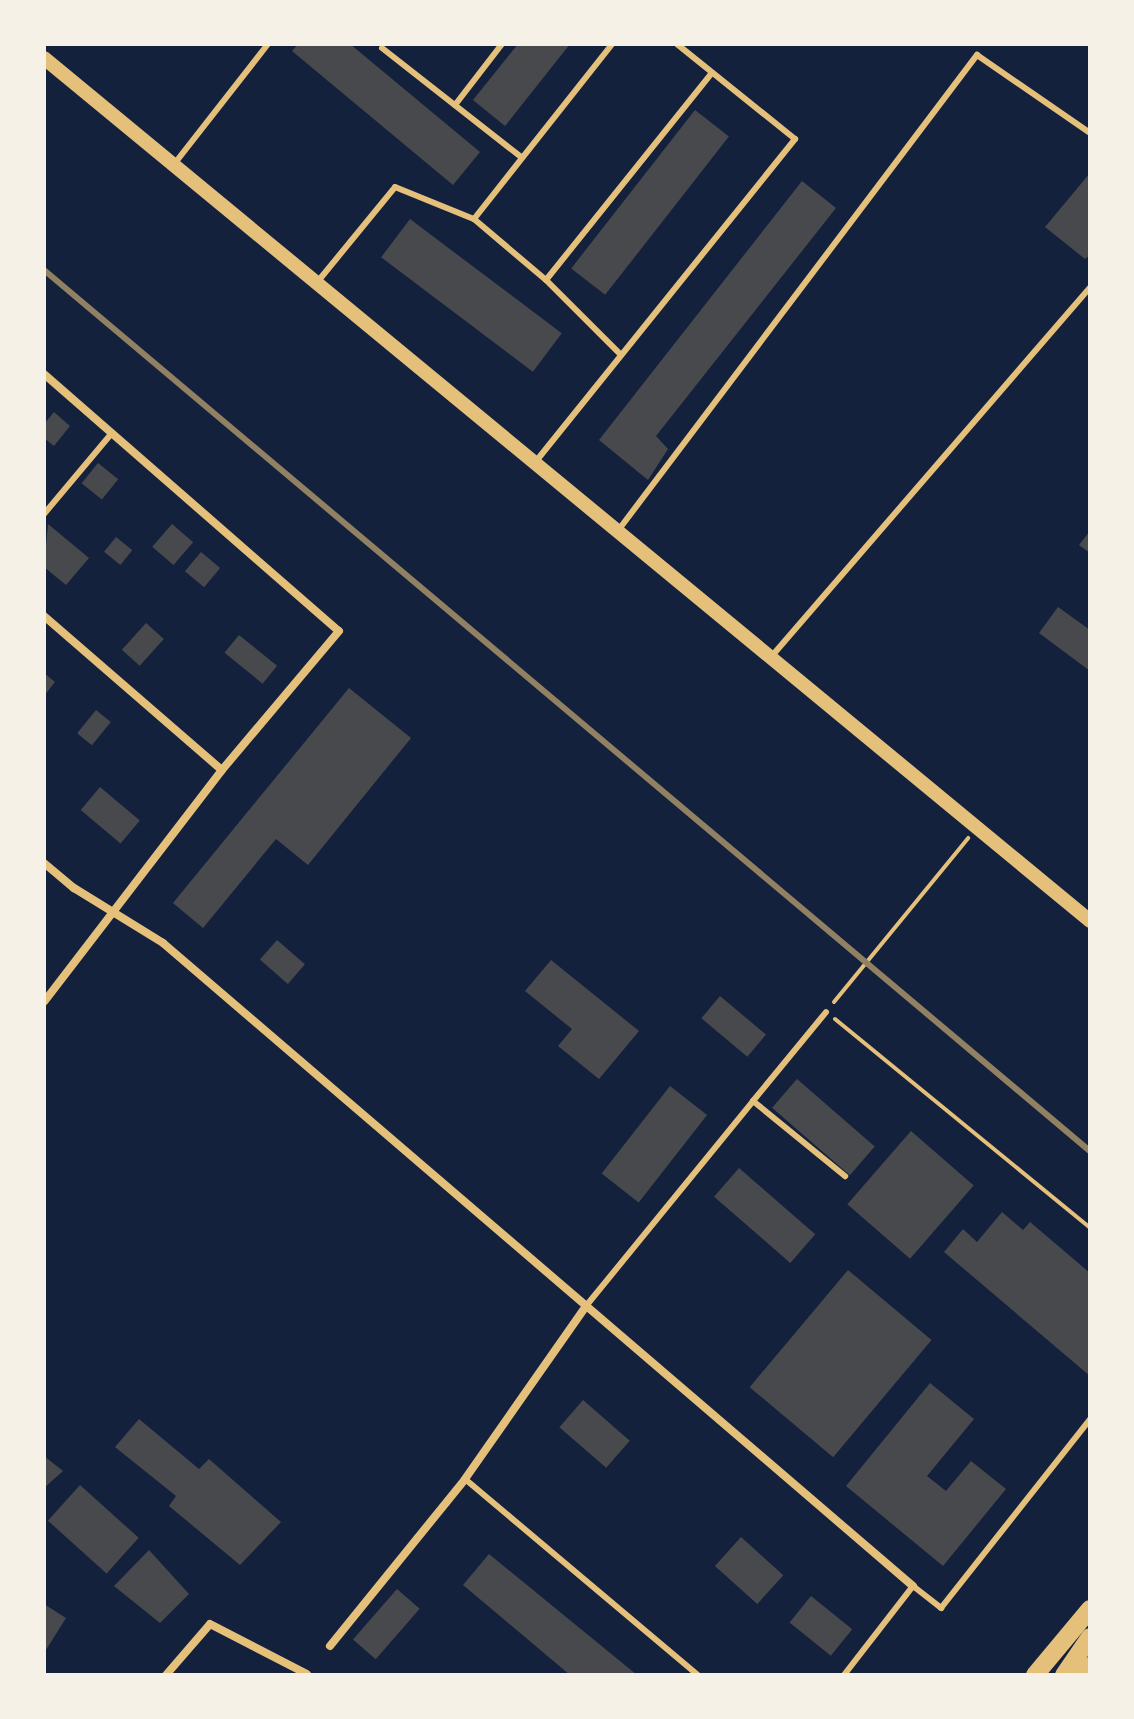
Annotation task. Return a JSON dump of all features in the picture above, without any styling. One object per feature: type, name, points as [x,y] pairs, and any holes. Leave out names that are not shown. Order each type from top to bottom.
[{"type":"highway","points":[[1035,1675],[1090,1609]]},
{"type":"highway","points":[[1064,1675],[1090,1637]]},
{"type":"highway","points":[[1084,1675],[1090,1666]]},
{"type":"street","points":[[44,58],[620,528],[975,829],[1090,921]]},
{"type":"street","points":[[44,374],[339,631],[222,770],[44,1002]]},
{"type":"street","points":[[44,616],[222,770]]},
{"type":"street","points":[[44,863],[112,913],[163,943],[913,1586]]},
{"type":"street","points":[[330,1646],[465,1479],[586,1306]]},
{"type":"street","points":[[166,1675],[210,1624],[307,1674]]},
{"type":"lane","points":[[175,163],[268,44]]},
{"type":"lane","points":[[455,105],[502,44]]},
{"type":"lane","points":[[474,219],[612,44]]},
{"type":"lane","points":[[537,460],[795,139],[677,44]]},
{"type":"lane","points":[[382,45],[521,157]]},
{"type":"lane","points":[[620,528],[977,55],[1090,133]]},
{"type":"lane","points":[[546,280],[712,73]]},
{"type":"lane","points":[[319,280],[395,187],[474,219],[546,280],[621,355]]},
{"type":"lane","points":[[771,657],[1090,288]]},
{"type":"lane","points":[[44,514],[112,433]]},
{"type":"lane","points":[[586,1306],[826,1012]]},
{"type":"lane","points":[[753,1101],[845,1176]]},
{"type":"lane","points":[[844,1675],[913,1586],[941,1608],[1090,1419]]},
{"type":"lane","points":[[465,1479],[698,1675]]},
{"type":"path","points":[[975,829],[826,1012],[1090,1228]]},
{"type":"building","points":[[298,44],[350,44],[480,152],[453,185],[292,51]]},
{"type":"building","points":[[518,44],[570,44],[505,126],[473,100]]},
{"type":"building","points":[[695,110],[729,136],[605,295],[571,268]]},
{"type":"building","points":[[1090,173],[1090,255],[1085,259],[1045,227]]},
{"type":"building","points":[[802,181],[836,208],[656,436],[668,449],[648,480],[599,440]]},
{"type":"building","points":[[410,219],[562,333],[533,372],[381,257]]},
{"type":"building","points":[[54,412],[70,426],[54,446],[44,438],[44,424]]},
{"type":"building","points":[[98,463],[118,479],[102,500],[82,483]]},
{"type":"building","points":[[48,524],[89,558],[66,585],[44,567]]},
{"type":"building","points":[[172,524],[193,542],[173,565],[152,547]]},
{"type":"building","points":[[1090,531],[1090,553],[1079,545]]},
{"type":"building","points":[[116,537],[132,550],[120,565],[104,552]]},
{"type":"building","points":[[201,552],[220,568],[204,587],[185,571]]},
{"type":"building","points":[[1058,607],[1090,630],[1090,671],[1039,633]]},
{"type":"building","points":[[146,623],[164,639],[140,666],[122,650]]},
{"type":"building","points":[[239,635],[277,666],[263,684],[225,653]]},
{"type":"building","points":[[44,673],[55,682],[44,696]]},
{"type":"building","points":[[349,688],[411,738],[308,865],[276,839],[203,928],[173,903]]},
{"type":"building","points":[[96,710],[111,722],[92,745],[77,733]]},
{"type":"building","points":[[100,787],[140,820],[121,843],[81,810]]},
{"type":"building","points":[[277,940],[305,964],[288,984],[260,960]]},
{"type":"building","points":[[551,960],[639,1031],[599,1079],[558,1046],[572,1029],[525,991]]},
{"type":"building","points":[[720,996],[766,1035],[747,1057],[701,1018]]},
{"type":"building","points":[[797,1079],[875,1147],[850,1175],[772,1108]]},
{"type":"building","points":[[670,1086],[707,1115],[639,1202],[602,1173]]},
{"type":"building","points":[[911,1131],[974,1185],[910,1259],[847,1204]]},
{"type":"building","points":[[739,1168],[815,1234],[790,1263],[714,1197]]},
{"type":"building","points":[[1002,1212],[1023,1230],[1030,1222],[1090,1273],[1090,1376],[944,1252],[963,1229],[977,1242]]},
{"type":"building","points":[[848,1270],[931,1340],[833,1457],[750,1387]]},
{"type":"building","points":[[930,1383],[974,1419],[927,1476],[946,1491],[971,1461],[1006,1489],[943,1566],[846,1486]]},
{"type":"building","points":[[583,1400],[630,1441],[606,1468],[559,1427]]},
{"type":"building","points":[[139,1419],[199,1469],[209,1459],[281,1522],[240,1565],[169,1506],[176,1496],[115,1447]]},
{"type":"building","points":[[44,1456],[63,1471],[44,1488]]},
{"type":"building","points":[[80,1485],[139,1538],[107,1574],[48,1521]]},
{"type":"building","points":[[741,1537],[783,1575],[757,1604],[715,1566]]},
{"type":"building","points":[[149,1550],[189,1594],[160,1623],[114,1586]]},
{"type":"building","points":[[489,1554],[637,1675],[570,1675],[463,1585]]},
{"type":"building","points":[[397,1589],[420,1609],[376,1659],[353,1640]]},
{"type":"building","points":[[811,1596],[852,1629],[831,1656],[790,1622]]},
{"type":"building","points":[[44,1604],[66,1618],[44,1653]]},
{"type":"railway","points":[[44,270],[1090,1151]]}]
